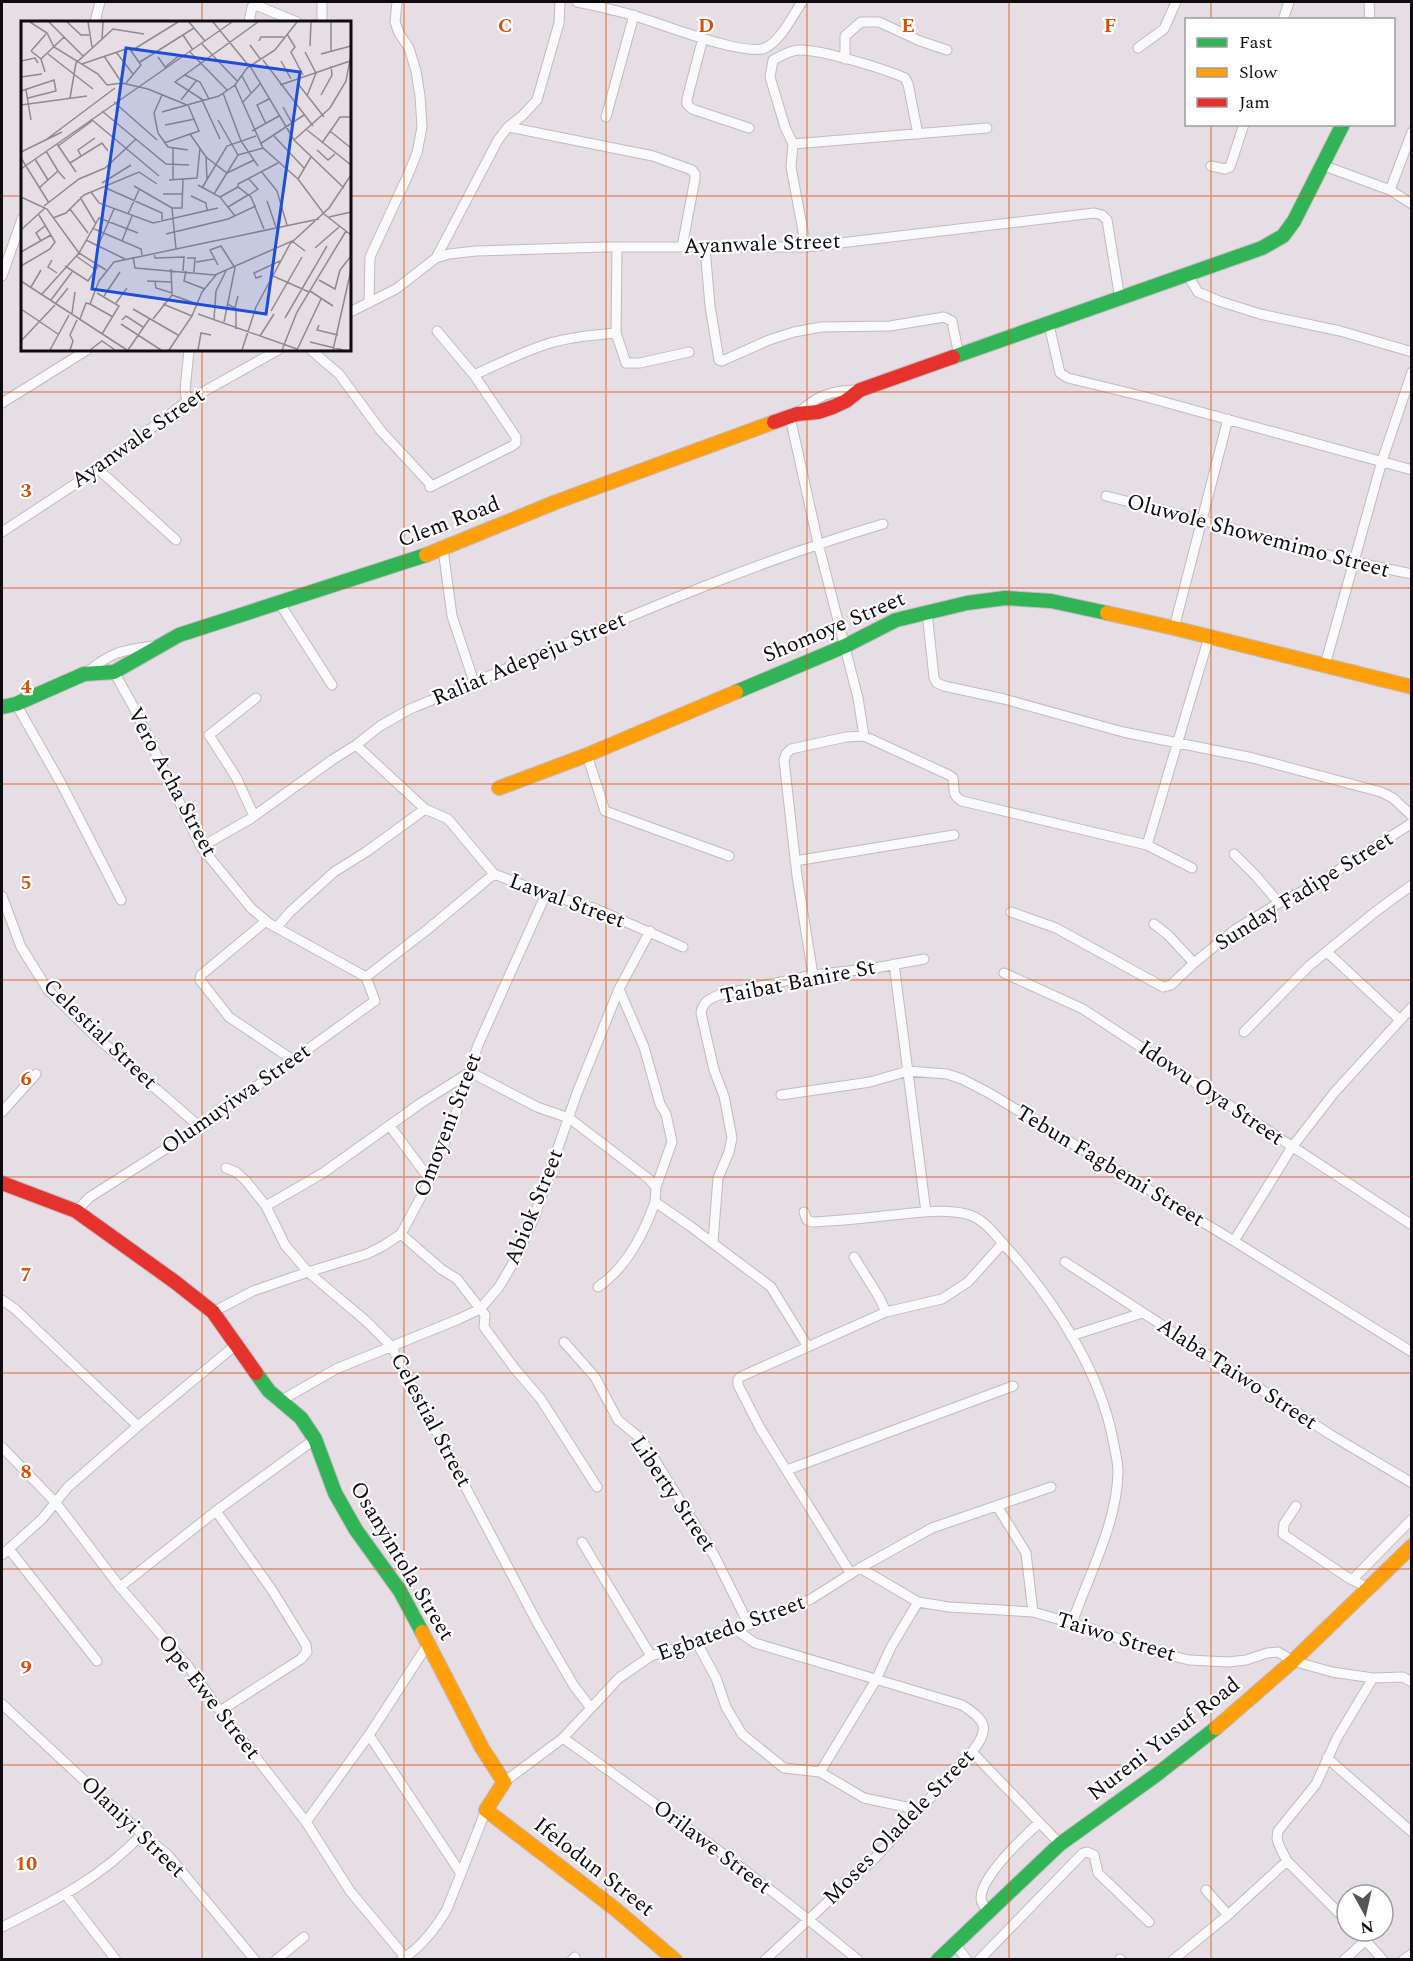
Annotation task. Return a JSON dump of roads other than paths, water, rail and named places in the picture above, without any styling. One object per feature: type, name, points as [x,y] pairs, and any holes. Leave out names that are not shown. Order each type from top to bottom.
[{"type":"street","points":[[94,21],[100,2]]},
{"type":"street","points":[[322,2],[322,21]]},
{"type":"street","points":[[369,303],[370,257],[417,153],[422,127],[416,71],[409,48],[395,22],[396,2]]},
{"type":"street","points":[[436,258],[498,140],[508,127],[537,100],[559,23],[560,2]]},
{"type":"street","points":[[577,2],[634,15],[748,50],[759,50],[776,40],[802,2]]},
{"type":"street","points":[[1138,48],[1164,28],[1176,2]]},
{"type":"street","points":[[1283,18],[1289,2]]},
{"type":"street","points":[[1369,2],[1370,18]]},
{"type":"street","points":[[249,21],[252,7],[258,6],[295,21]]},
{"type":"street","points":[[606,117],[634,15]]},
{"type":"street","points":[[845,59],[845,36],[861,22],[879,22],[920,41],[947,50]]},
{"type":"street","points":[[703,38],[687,104],[692,109],[748,128]]},
{"type":"street","points":[[806,247],[791,167],[793,144],[785,128],[770,77],[773,60],[796,50],[807,50],[905,78],[918,134]]},
{"type":"street","points":[[1212,166],[1230,167],[1243,126]]},
{"type":"street","name":"Clem Road","points":[[2,707],[16,704],[84,674],[114,672],[179,635],[280,604],[443,549],[556,502],[794,415],[818,412],[833,407],[846,401],[860,390],[1262,248],[1283,236],[1294,221],[1341,126]]},
{"type":"street","points":[[508,127],[654,156],[692,170],[695,179],[682,247]]},
{"type":"street","points":[[793,144],[987,128]]},
{"type":"street","points":[[1390,190],[1407,156],[1412,132]]},
{"type":"street","points":[[1322,165],[1390,190],[1412,204]]},
{"type":"street","name":"Ayanwale Street","points":[[351,312],[403,284],[436,258],[476,251],[806,247],[1081,213],[1102,214],[1107,220],[1120,298]]},
{"type":"street","points":[[2,276],[21,222]]},
{"type":"street","points":[[617,248],[616,333],[626,363],[640,363],[689,352]]},
{"type":"street","points":[[705,248],[712,324],[719,360],[723,361],[769,340],[794,332],[821,327],[890,326],[944,317],[952,321],[959,356]]},
{"type":"street","points":[[1188,276],[1198,292],[1219,301],[1260,314],[1340,331],[1412,352]]},
{"type":"street","points":[[1049,325],[1060,373],[1063,376],[1412,470]]},
{"type":"street","points":[[312,351],[339,374],[381,431],[432,486],[516,443],[516,437],[474,375],[437,331]]},
{"type":"street","points":[[474,375],[516,355],[547,344],[616,333]]},
{"type":"street","points":[[2,403],[85,351]]},
{"type":"street","points":[[187,401],[185,390],[189,351]]},
{"type":"street","name":"Ayanwale Street","points":[[2,532],[98,469],[187,401],[276,351]]},
{"type":"street","points":[[1326,665],[1382,461],[1412,372]]},
{"type":"street","points":[[794,415],[818,543],[858,698],[864,736]]},
{"type":"street","points":[[1174,628],[1228,419]]},
{"type":"street","points":[[98,469],[177,540]]},
{"type":"street","name":"Oluwole Showemimo Street","points":[[1106,496],[1354,562],[1412,574]]},
{"type":"street","name":"Raliat Adepeju Street","points":[[201,847],[254,816],[380,726],[410,708],[738,572],[818,543],[883,524]]},
{"type":"street","points":[[443,549],[452,616],[474,682]]},
{"type":"street","name":"Shomoye Street","points":[[499,788],[587,755],[845,646],[896,620],[976,602],[1005,598],[1051,601],[1174,628],[1412,687]]},
{"type":"street","points":[[280,604],[332,685]]},
{"type":"street","points":[[927,612],[934,678],[937,683],[1123,732],[1253,758],[1381,792],[1393,798],[1412,816]]},
{"type":"street","points":[[1147,845],[1209,637]]},
{"type":"street","points":[[84,674],[116,652],[163,645]]},
{"type":"street","name":"Vero Acha Street","points":[[114,672],[133,706],[201,847],[251,908],[266,921],[366,977]]},
{"type":"street","points":[[254,816],[236,777],[209,735],[256,698]]},
{"type":"street","points":[[16,704],[62,785],[121,900]]},
{"type":"street","points":[[813,975],[795,861],[784,760],[791,749],[813,743],[864,736],[954,778],[954,793],[962,801],[1147,845],[1192,868]]},
{"type":"street","name":"Lawal Street","points":[[356,745],[424,809],[448,819],[494,874],[546,894],[594,908],[683,947]]},
{"type":"street","points":[[587,755],[605,811],[729,856]]},
{"type":"street","points":[[277,927],[334,872],[366,852],[424,809]]},
{"type":"street","name":"Sunday Fadipe Street","points":[[1011,912],[1056,928],[1163,987],[1171,985],[1236,929],[1315,885],[1412,823]]},
{"type":"street","points":[[795,861],[954,835]]},
{"type":"street","points":[[1234,854],[1279,903]]},
{"type":"street","points":[[366,977],[494,874]]},
{"type":"street","points":[[1244,1032],[1309,966],[1412,885]]},
{"type":"street","name":"Omoyeni Street","points":[[401,1234],[430,1180],[454,1119],[478,1045],[546,894]]},
{"type":"street","name":"Celestial Street","points":[[2,896],[21,947],[48,990],[93,1034],[200,1126]]},
{"type":"street","points":[[266,921],[201,975],[200,980],[229,1017],[293,1060]]},
{"type":"street","points":[[1154,924],[1168,935],[1194,963]]},
{"type":"street","name":"Abiok Street","points":[[282,1400],[336,1369],[480,1309],[499,1287],[516,1258],[533,1220],[577,1093],[619,989],[650,931]]},
{"type":"street","points":[[1327,952],[1399,1019]]},
{"type":"street","name":"Taibat Banire St","points":[[713,1242],[718,1178],[732,1138],[724,1096],[714,1070],[701,1013],[702,1006],[708,999],[719,995],[813,975],[875,968],[924,959]]},
{"type":"street","points":[[894,964],[926,1212]]},
{"type":"street","name":"Idowu Oya Street","points":[[1004,973],[1083,1009],[1412,1225]]},
{"type":"street","name":"Olumuyiwa Street","points":[[76,1211],[90,1197],[200,1126],[375,1001],[366,977]]},
{"type":"street","points":[[598,1287],[626,1260],[638,1240],[655,1202],[656,1187],[672,1142],[666,1114],[660,1104],[644,1047],[619,989]]},
{"type":"street","points":[[1233,1240],[1292,1147],[1334,1093],[1412,1007]]},
{"type":"street","name":"Tebun Fagbemi Street","points":[[782,1095],[870,1082],[908,1071],[947,1074],[962,1079],[1233,1240],[1412,1352]]},
{"type":"street","points":[[266,1206],[324,1173],[470,1072],[537,1107],[569,1118],[640,1172],[656,1187]]},
{"type":"street","points":[[2,1112],[36,1074]]},
{"type":"street","points":[[390,1126],[430,1180]]},
{"type":"street","name":"Celestial Street","points":[[226,1168],[236,1172],[246,1181],[266,1206],[285,1245],[308,1272],[366,1321],[391,1346],[539,1626],[574,1686],[591,1708]]},
{"type":"street","name":"Osanyintola Street","points":[[2,1183],[76,1211],[213,1312],[269,1390],[301,1418],[315,1439],[336,1493],[353,1524],[400,1591],[482,1748],[504,1782]]},
{"type":"street","points":[[655,1202],[713,1242],[771,1287],[808,1347]]},
{"type":"street","points":[[804,1212],[807,1220],[812,1222],[926,1212],[966,1214],[994,1233],[1041,1288],[1071,1336],[1105,1406],[1118,1468],[1118,1480],[1108,1527],[1072,1623]]},
{"type":"street","points":[[213,1312],[254,1291],[367,1254],[401,1234],[441,1269],[457,1279],[485,1316],[483,1327],[540,1398],[597,1487]]},
{"type":"street","points":[[851,1574],[760,1428],[738,1380],[740,1377],[886,1312],[942,1299],[968,1282],[1002,1243]]},
{"type":"street","points":[[854,1257],[886,1312]]},
{"type":"street","name":"Alaba Taiwo Street","points":[[1065,1262],[1331,1435],[1412,1483]]},
{"type":"street","points":[[2,1300],[15,1309],[138,1426]]},
{"type":"street","points":[[1071,1336],[1142,1313]]},
{"type":"street","name":"Liberty Street","points":[[564,1342],[595,1377],[618,1420],[640,1438],[651,1454],[714,1555],[749,1625]]},
{"type":"street","points":[[97,1661],[5,1552],[56,1503],[68,1487],[237,1344]]},
{"type":"street","points":[[787,1470],[1013,1386]]},
{"type":"street","points":[[120,1587],[216,1511],[315,1439]]},
{"type":"street","name":"Ope Ewe Street","points":[[2,1448],[56,1503],[120,1587],[188,1666],[306,1822],[350,1891],[405,1956],[418,1959]]},
{"type":"street","name":"Egbatedo Street","points":[[504,1782],[563,1738],[619,1678],[651,1656],[736,1630],[811,1599],[860,1568],[932,1528],[1051,1487]]},
{"type":"street","points":[[997,1506],[1026,1553],[1033,1612]]},
{"type":"street","points":[[1296,1506],[1284,1524],[1282,1534],[1318,1559],[1368,1588]]},
{"type":"street","points":[[216,1511],[272,1590],[306,1645],[307,1652],[301,1659],[220,1711]]},
{"type":"street","points":[[1352,1580],[1412,1519]]},
{"type":"street","points":[[582,1542],[651,1656]]},
{"type":"street","name":"Nureni Yusuf Road","points":[[938,1959],[1060,1844],[1209,1735],[1293,1661],[1412,1546]]},
{"type":"street","name":"Taiwo Street","points":[[860,1568],[918,1602],[948,1607],[1033,1612],[1156,1652],[1189,1660],[1228,1662],[1278,1652],[1293,1661],[1332,1672],[1407,1679]]},
{"type":"street","points":[[820,1772],[876,1680],[891,1647],[918,1602]]},
{"type":"street","name":"Moses Oladele Street","points":[[736,1630],[755,1642],[962,1705],[971,1711],[983,1725],[985,1732],[972,1752],[876,1857],[765,1959]]},
{"type":"street","points":[[697,1643],[716,1678],[726,1707],[742,1734],[784,1768],[820,1772],[864,1798],[920,1810]]},
{"type":"street","points":[[306,1822],[369,1735],[428,1644]]},
{"type":"street","points":[[1407,1679],[1412,1669]]},
{"type":"street","points":[[1335,1909],[1287,1861],[1278,1845],[1278,1831],[1316,1784],[1327,1758],[1373,1677]]},
{"type":"street","name":"Olaniyi Street","points":[[2,1704],[142,1834],[168,1854],[255,1959]]},
{"type":"street","points":[[369,1735],[460,1872]]},
{"type":"street","name":"Orilawe Street","points":[[563,1738],[645,1796],[858,1959]]},
{"type":"street","points":[[972,1752],[1060,1844]]},
{"type":"street","points":[[1327,1758],[1412,1832]]},
{"type":"street","points":[[405,1956],[430,1934],[447,1909],[486,1810],[504,1782]]},
{"type":"street","name":"Ifelodun Street","points":[[486,1810],[614,1908],[675,1959]]},
{"type":"street","points":[[987,1911],[981,1896],[987,1882],[999,1862],[1039,1823]]},
{"type":"street","points":[[2,1928],[66,1895],[123,1855],[142,1834]]},
{"type":"street","points":[[1071,1835],[1083,1853]]},
{"type":"street","points":[[979,1959],[1083,1853],[1087,1852],[1094,1855],[1098,1873],[1149,1922]]},
{"type":"street","points":[[1173,1959],[1228,1915],[1287,1861]]},
{"type":"street","points":[[1206,1890],[1228,1915]]},
{"type":"street","points":[[66,1895],[116,1959]]},
{"type":"street","points":[[276,1959],[304,1937]]},
{"type":"street","points":[[1344,1959],[1363,1943]]},
{"type":"street","points":[[1369,1943],[1383,1959]]},
{"type":"street","points":[[955,1944],[967,1959]]},
{"type":"street","points":[[1403,1959],[1412,1954]]}]
